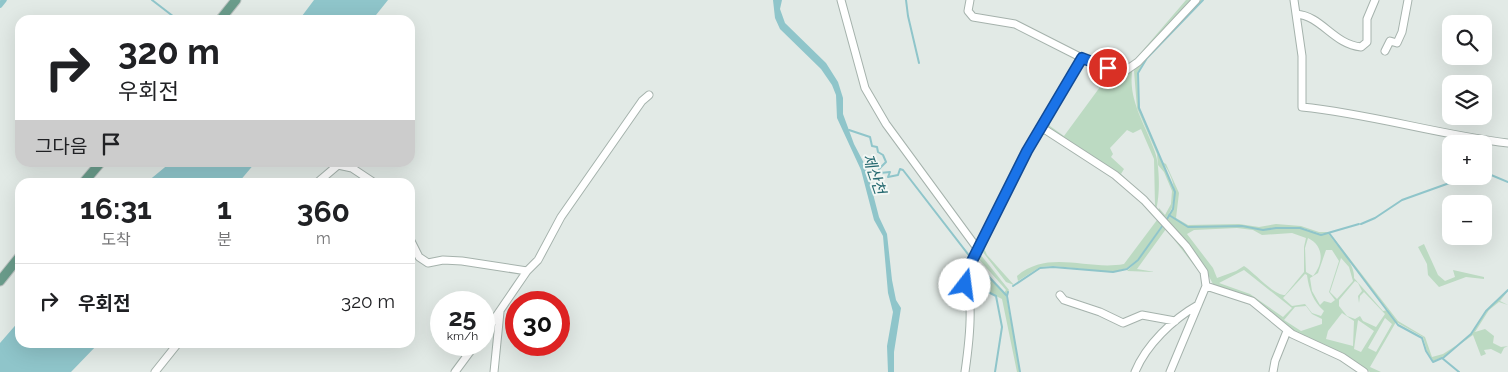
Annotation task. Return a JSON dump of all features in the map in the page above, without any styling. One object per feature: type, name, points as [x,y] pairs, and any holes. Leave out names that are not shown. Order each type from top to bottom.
[{"type":"main road","points":[[224,15],[236,0]]},
{"type":"main road","points":[[88,178],[98,167]]},
{"type":"main road","points":[[0,281],[15,262]]},
{"type":"street","points":[[841,0],[865,88],[886,124],[977,248]]},
{"type":"street","points":[[970,0],[968,11],[973,17],[1015,24],[1082,58],[1114,70],[1129,69],[1196,0]]},
{"type":"street","points":[[1294,0],[1302,56],[1302,107],[1338,112],[1458,136],[1508,143]]},
{"type":"street","points":[[1296,14],[1314,20],[1336,39],[1361,47],[1366,42],[1367,19],[1375,0]]},
{"type":"street","points":[[1385,51],[1390,41],[1397,43],[1402,32],[1408,0]]},
{"type":"street","points":[[966,372],[970,301],[964,280],[977,248],[1027,151],[1082,58]]},
{"type":"street","points":[[495,318],[527,271],[538,260],[554,228],[584,182],[642,101],[649,95]]},
{"type":"street","points":[[1042,127],[1115,174],[1144,200],[1186,246],[1204,272],[1206,286],[1170,372]]},
{"type":"street","points":[[323,178],[336,167]]},
{"type":"street","points":[[347,167],[366,178]]},
{"type":"street","points":[[415,249],[419,257],[428,263],[454,260],[527,271]]},
{"type":"street","points":[[1206,286],[1252,301],[1287,331],[1342,357],[1364,372]]},
{"type":"street","points":[[1060,295],[1064,300],[1100,312],[1123,323],[1142,315],[1174,321]]},
{"type":"street","points":[[1135,372],[1141,360],[1174,321],[1199,304]]},
{"type":"street","points":[[494,372],[500,311]]},
{"type":"street","points":[[1273,372],[1275,361],[1287,331]]},
{"type":"street","points":[[155,372],[175,348]]},
{"type":"street","points":[[455,372],[467,356]]},
{"type":"green space","points":[[970,0],[974,0],[972,9],[975,14],[1022,23],[1076,51],[1121,67],[1131,64],[1186,0],[1194,0],[1136,62],[1123,70],[1082,56],[1027,27],[971,14]]},
{"type":"green space","points":[[1198,0],[1202,0],[1146,58],[1137,73],[1139,108],[1162,162],[1166,164],[1179,193],[1176,218],[1188,225],[1239,224],[1259,227],[1276,224],[1301,226],[1319,232],[1330,232],[1321,234],[1328,233],[1339,247],[1330,233],[1398,321],[1425,337],[1432,357],[1443,354],[1457,345],[1445,356],[1433,361],[1427,351],[1423,337],[1396,322],[1370,367],[1381,372],[1370,372],[1340,352],[1297,335],[1272,315],[1213,284],[1199,258],[1158,211],[1159,208],[1165,215],[1171,204],[1172,191],[1164,172],[1158,165],[1157,154],[1137,108],[1134,71],[1136,66]],"holes":[[[1162,162],[1170,174],[1174,190]],[[1175,194],[1174,202],[1170,215],[1180,222],[1169,215],[1166,219],[1172,208]],[[1237,228],[1253,230],[1262,235],[1292,233],[1306,238],[1304,272],[1285,295],[1270,288],[1244,266],[1217,278],[1213,268],[1187,234],[1194,230]],[[1295,228],[1303,228],[1321,234],[1306,230]],[[1308,238],[1320,250],[1319,266],[1313,276],[1306,272],[1305,248]],[[1326,250],[1332,250],[1339,261],[1329,292],[1335,300],[1331,303],[1324,301],[1320,305],[1312,291],[1310,278],[1318,273]],[[1346,257],[1388,310],[1383,311],[1354,278],[1352,266]],[[1341,258],[1349,267],[1353,281],[1337,299],[1330,292]],[[1244,270],[1292,308],[1283,317],[1250,294],[1219,283]],[[1305,274],[1307,275],[1314,299],[1324,311],[1321,316],[1312,313],[1305,304],[1292,306],[1283,298]],[[1355,281],[1362,291],[1358,296],[1359,303],[1360,296],[1364,292],[1385,314],[1376,327],[1363,321],[1360,316],[1355,319],[1347,316],[1339,306],[1339,300]],[[1306,306],[1312,314],[1322,319],[1322,324],[1301,331],[1284,320],[1295,307]],[[1342,313],[1354,321],[1353,346],[1326,339],[1328,331]],[[1385,318],[1392,324],[1376,352],[1368,348]],[[1358,320],[1374,331],[1361,352],[1354,349]]]},
{"type":"green space","points":[[1086,62],[1122,72],[1133,67],[1132,90],[1158,165],[1159,189],[1156,210],[1111,169],[1074,146],[1048,126],[1048,120],[1055,101],[1074,71]],"holes":[[[1086,64],[1111,72],[1064,136],[1050,126],[1052,112],[1062,92],[1075,73]],[[1141,129],[1154,159],[1155,206],[1121,174],[1124,169],[1111,157],[1113,154],[1110,148],[1127,130],[1133,133]]]},
{"type":"green space","points":[[1043,133],[1046,134],[1033,143],[983,246],[985,237],[1032,144],[1037,136]]},
{"type":"green space","points":[[1046,134],[1058,138],[1119,182]]},
{"type":"green space","points":[[1130,191],[1163,224],[1138,259],[1127,268],[1113,272],[1053,266],[1040,267],[1018,281],[1017,276],[1029,268],[1042,264],[1069,262],[1097,265],[1124,264],[1157,220]]},
{"type":"green space","points":[[1164,225],[1184,247],[1200,273],[1166,229],[1137,269],[1155,272],[1127,271],[1138,260]]},
{"type":"green space","points":[[1424,244],[1438,275],[1445,281],[1455,277],[1453,270],[1484,277],[1484,279],[1466,277],[1439,287],[1428,275],[1427,264],[1418,247]]},
{"type":"green space","points":[[983,246],[987,255],[1014,285],[1006,282],[982,251]]},
{"type":"green space","points":[[980,254],[1009,290],[1006,295],[1020,372],[1017,372],[1002,299],[990,293],[991,287],[979,272],[981,270],[1004,293],[1006,290],[977,257]]},
{"type":"green space","points":[[1508,291],[1500,301],[1508,305],[1499,302],[1489,310],[1475,332],[1485,329],[1494,336],[1493,343],[1501,347],[1508,346],[1504,348],[1501,354],[1491,349],[1484,350],[1486,354],[1481,356],[1473,335],[1459,345],[1471,335],[1491,305]]},
{"type":"water","points":[[314,0],[388,0],[376,15],[303,15]]},
{"type":"water","points":[[773,0],[782,0],[780,9],[785,23],[826,63],[838,82],[843,98],[843,114],[854,144],[866,167],[879,217],[887,234],[892,280],[896,300],[901,308],[894,352],[894,372],[888,372],[887,346],[893,312],[888,293],[883,236],[874,220],[861,170],[837,118],[836,95],[832,85],[821,69],[780,29],[775,18]]},
{"type":"water","points":[[165,167],[252,167],[242,178],[152,178]]},
{"type":"water","points":[[15,326],[15,348],[94,348],[71,372],[0,372],[0,343]]},
{"type":"waterway","points":[[0,5],[4,0]]},
{"type":"waterway","points":[[152,0],[172,15]]},
{"type":"waterway","points":[[906,0],[919,63]]},
{"type":"waterway","points":[[1167,219],[1173,209],[1175,192],[1139,108],[1138,73],[1147,58],[1203,0]]},
{"type":"waterway","name":"제산천","points":[[849,130],[870,137],[872,146],[877,147],[878,152],[883,155],[886,162],[879,169],[880,173],[890,172],[888,177],[898,175],[900,169],[903,170],[971,258]]},
{"type":"waterway","points":[[1492,175],[1508,182]]},
{"type":"waterway","points":[[1361,224],[1375,218],[1402,200],[1444,185]]},
{"type":"waterway","points":[[1169,215],[1188,227],[1242,226],[1263,230],[1300,228],[1321,235],[1359,224]]},
{"type":"waterway","points":[[1013,286],[1040,268],[1053,267],[1113,272],[1127,269],[1138,260],[1163,225]]},
{"type":"waterway","points":[[1329,233],[1398,325],[1422,338],[1426,351],[1433,362],[1442,358],[1459,372]]},
{"type":"waterway","points":[[975,262],[1007,296],[1008,292]]},
{"type":"waterway","points":[[981,270],[972,278],[970,283],[996,296],[1002,327],[995,372]]},
{"type":"waterway","points":[[1443,358],[1471,334],[1486,311],[1508,290]]},
{"type":"waterway","points":[[1007,296],[1020,372]]},
{"type":"route","points":[[965,285],[966,273],[977,248],[1059,93],[1082,58],[1108,68]]}]
